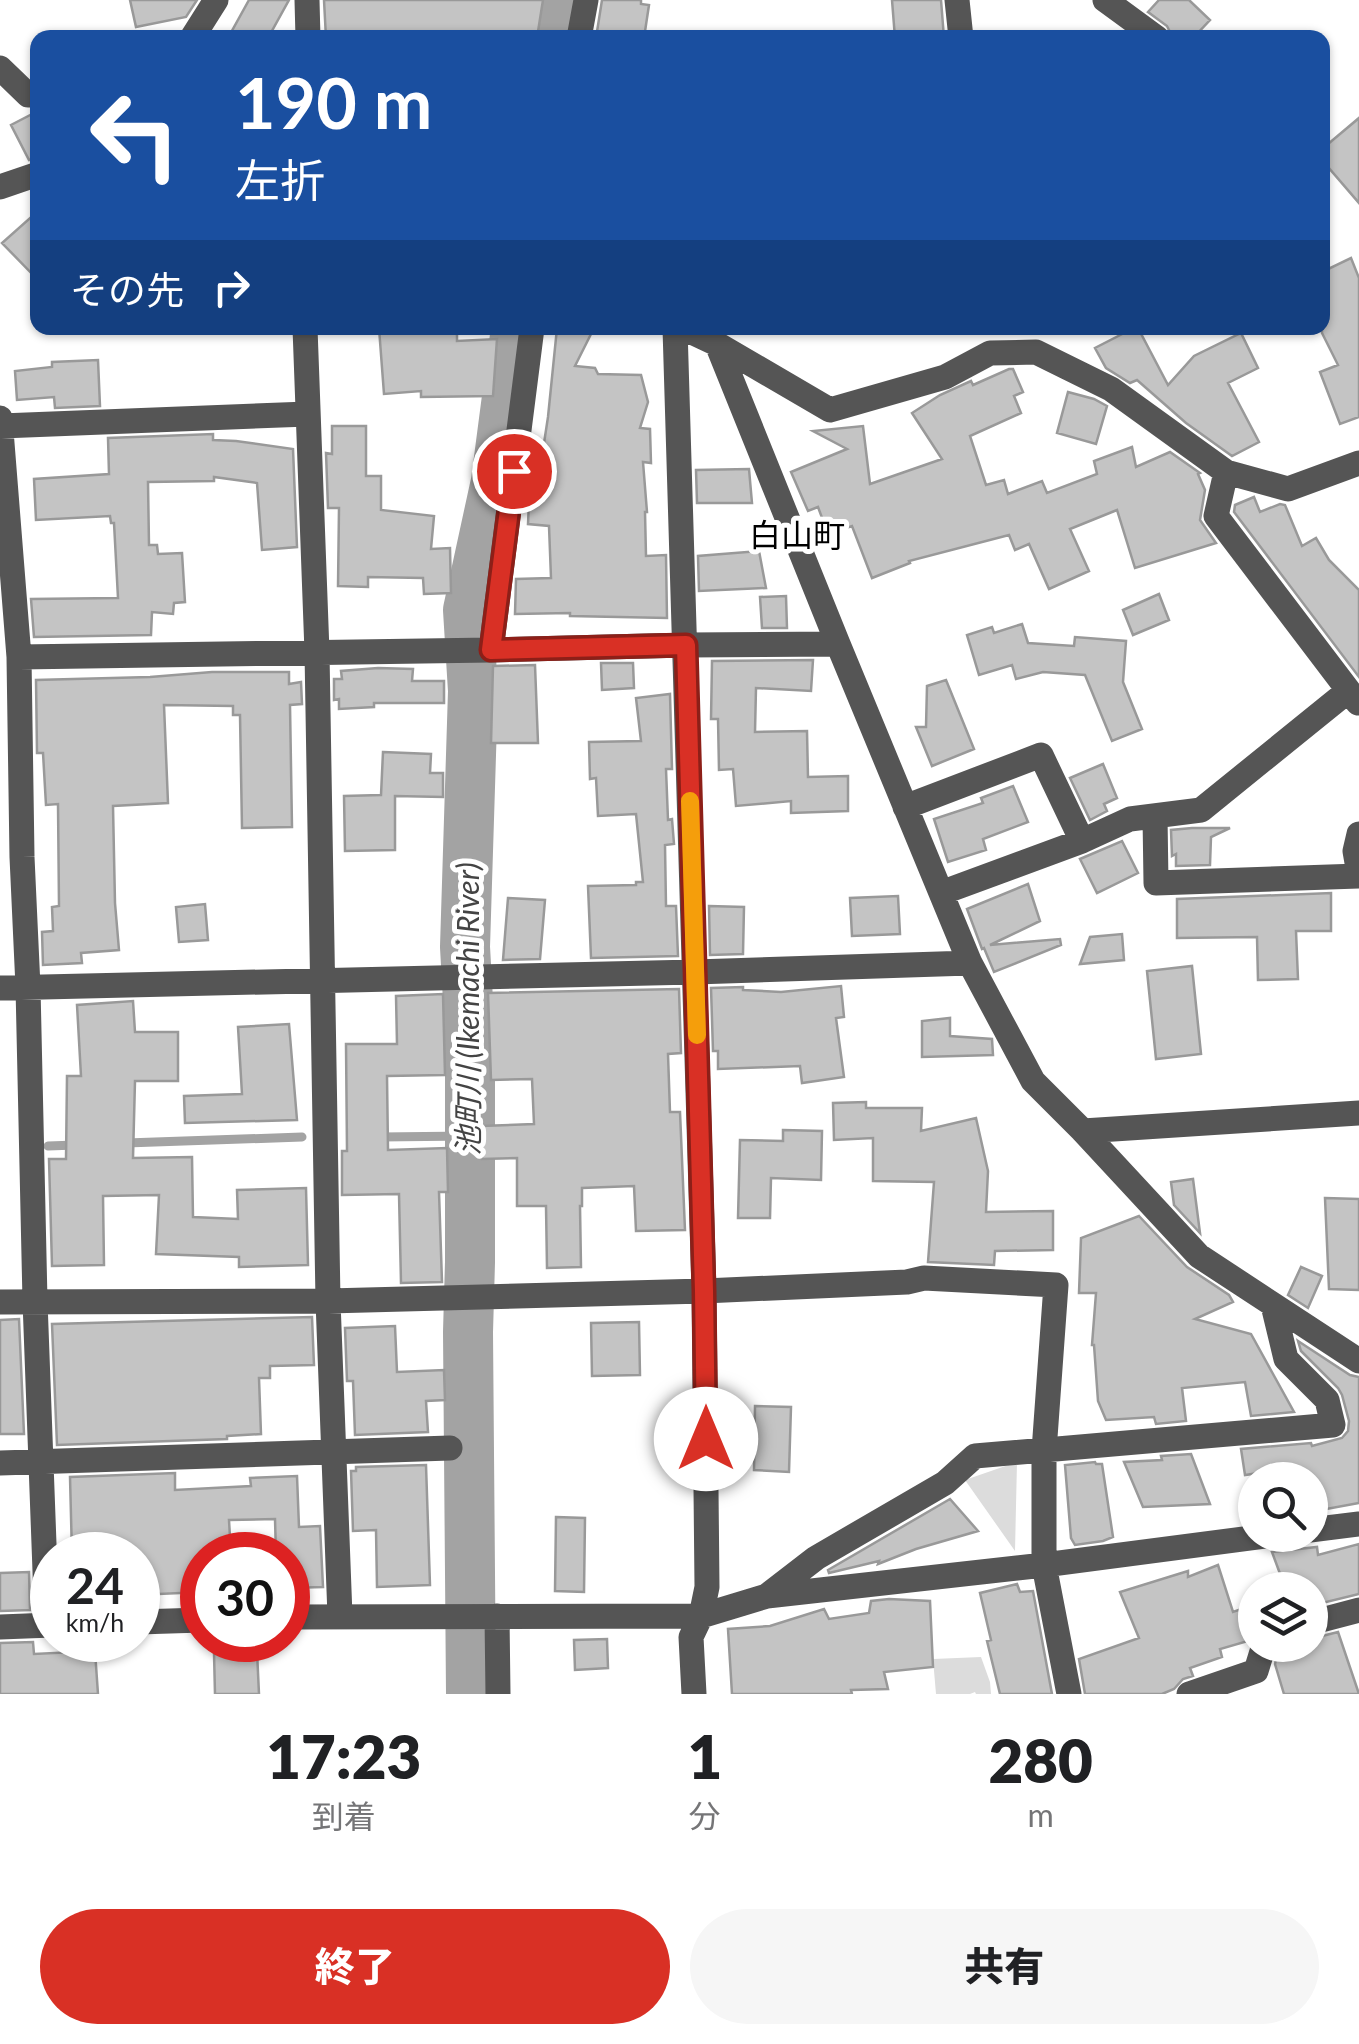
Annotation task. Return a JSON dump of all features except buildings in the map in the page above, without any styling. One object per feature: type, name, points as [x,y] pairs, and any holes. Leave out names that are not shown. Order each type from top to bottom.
[{"type":"street","points":[[197,30],[216,0]]},
{"type":"street","points":[[306,0],[308,30]]},
{"type":"street","points":[[581,30],[586,0]]},
{"type":"street","points":[[957,0],[961,30]]},
{"type":"street","points":[[1105,0],[1146,30]]},
{"type":"street","points":[[0,68],[30,95]]},
{"type":"street","points":[[0,187],[30,177]]},
{"type":"street","points":[[305,335],[317,652],[328,1301],[340,1616]]},
{"type":"street","points":[[491,650],[531,335]]},
{"type":"street","points":[[674,335],[704,1291],[707,1587],[701,1616],[691,1636],[694,1694]]},
{"type":"street","points":[[698,335],[830,410],[944,377],[990,354],[1036,352],[1111,389],[1226,472],[1288,489],[1359,464]]},
{"type":"street","points":[[717,344],[970,964],[1034,1081],[1199,1256],[1359,1361]]},
{"type":"street","points":[[1,426],[308,414]]},
{"type":"street","points":[[0,418],[28,987],[45,1532]]},
{"type":"street","points":[[941,894],[1130,819],[1201,810],[1354,697],[1216,516],[1226,472]]},
{"type":"street","points":[[13,667],[317,652],[838,644]]},
{"type":"street","points":[[905,807],[1040,755],[1082,841]]},
{"type":"street","points":[[1155,816],[1156,883],[1359,876],[1354,851],[1359,834]]},
{"type":"street","points":[[0,988],[970,964]]},
{"type":"street","points":[[1084,1131],[1359,1113]]},
{"type":"street","points":[[0,1302],[328,1301],[704,1291],[924,1278],[1056,1284],[1044,1450],[1044,1565],[1069,1694]]},
{"type":"street","points":[[766,1596],[816,1558],[944,1483],[974,1456],[1333,1426],[1328,1400],[1286,1359],[1273,1305]]},
{"type":"street","points":[[0,1463],[450,1448]]},
{"type":"street","points":[[1328,1528],[1359,1524]]},
{"type":"street","points":[[310,1617],[701,1616],[766,1596],[1238,1540]]},
{"type":"street","points":[[1328,1618],[1359,1610]]},
{"type":"street","points":[[497,1616],[498,1694]]},
{"type":"street","points":[[0,1627],[30,1626]]},
{"type":"street","points":[[1189,1694],[1256,1671],[1259,1662]]},
{"type":"shaded area","points":[[1017,1462],[1015,1551],[965,1480]]},
{"type":"shaded area","points":[[981,1657],[991,1694],[936,1694],[933,1659]]},
{"type":"waterway","name":"池町川 (Ikemachi River)","points":[[554,30],[560,0]]},
{"type":"waterway","name":"池町川 (Ikemachi River)","points":[[471,1694],[470,1036],[465,947],[473,691],[468,610],[496,481],[515,335]]},
{"type":"waterway","points":[[380,1137],[470,1136]]},
{"type":"waterway","points":[[126,1143],[302,1137]]},
{"type":"waterway","points":[[48,1146],[76,1145]]},
{"type":"slow traffic","points":[[690,801],[697,1035]]},
{"type":"district","name":"白山町","points":[[797,536]]},
{"type":"route","points":[[514,471],[491,650],[686,645],[706,1439]]}]
